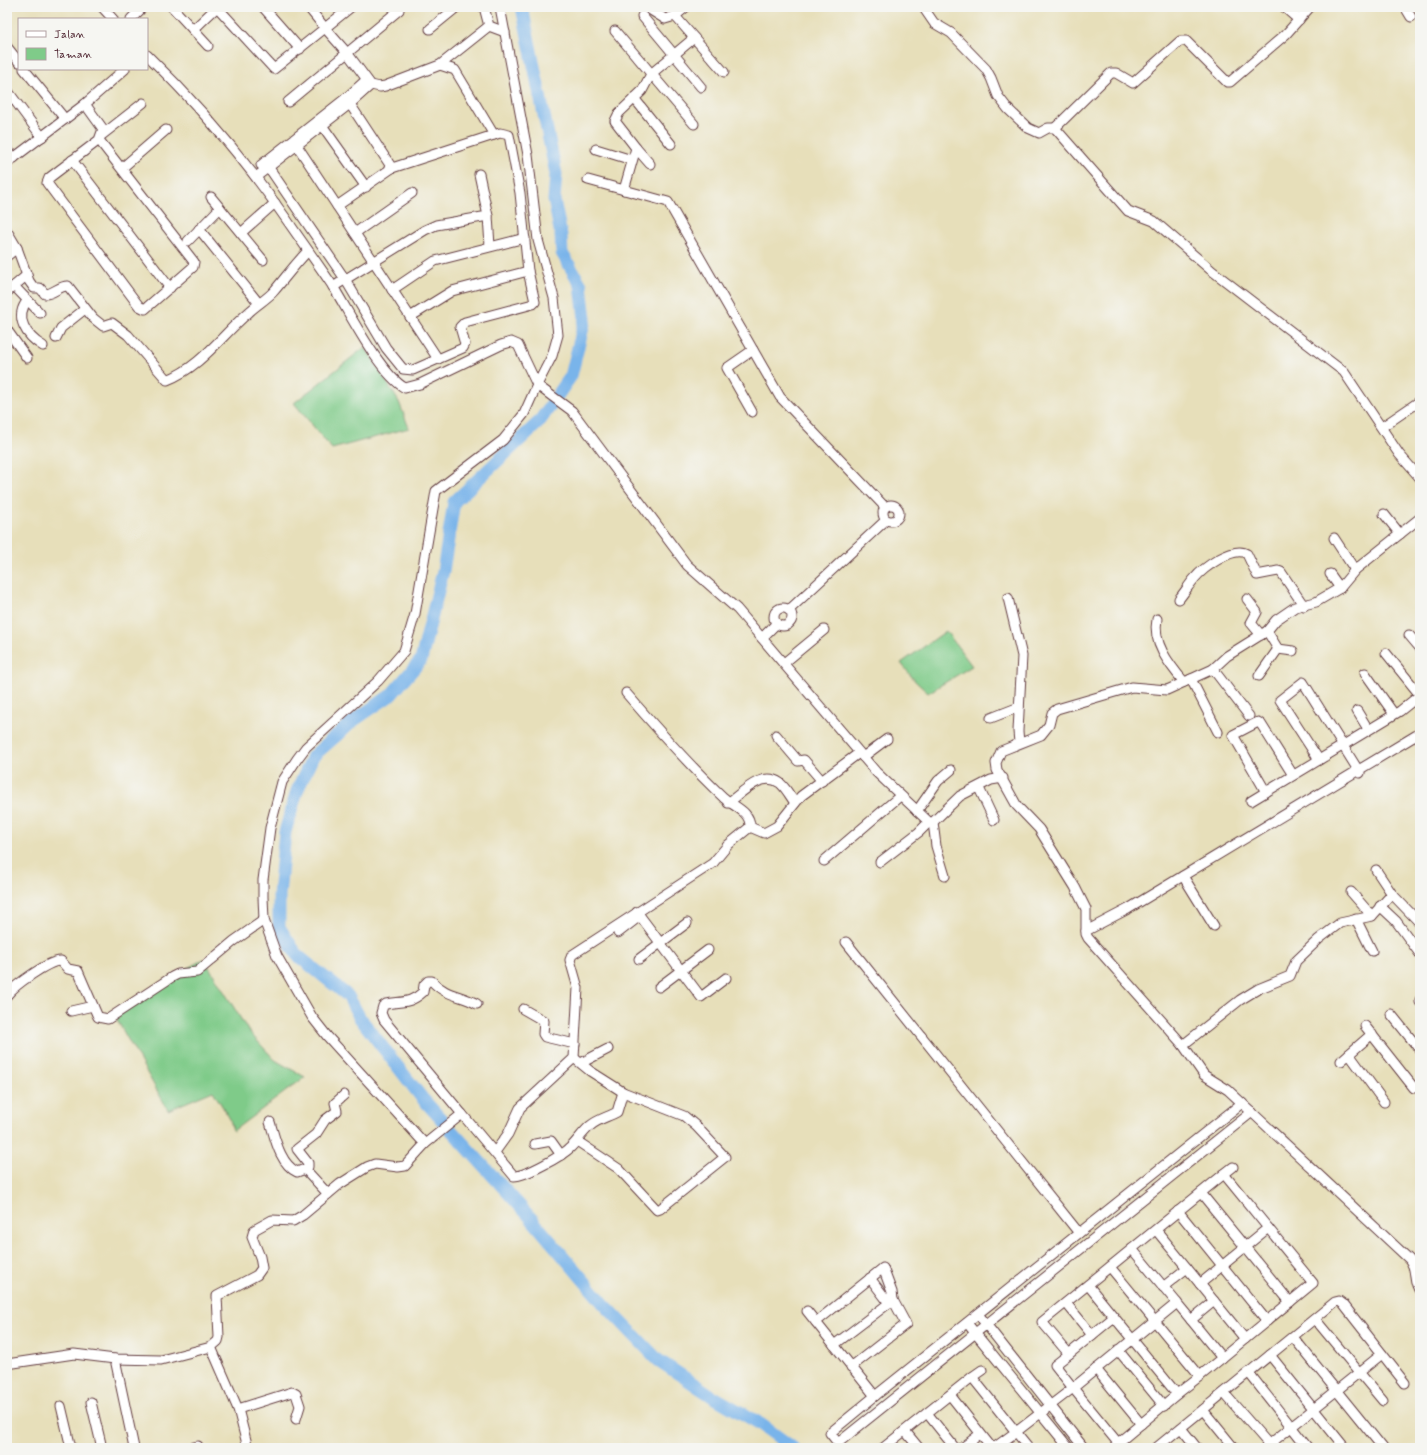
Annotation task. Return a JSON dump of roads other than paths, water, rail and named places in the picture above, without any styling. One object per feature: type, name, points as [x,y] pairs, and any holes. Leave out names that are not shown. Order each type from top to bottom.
[{"type":"street","points":[[102,7],[112,18]]},
{"type":"street","points":[[132,18],[143,7]]},
{"type":"street","points":[[172,7],[208,46]]},
{"type":"street","points":[[193,30],[217,7],[274,69],[351,7]]},
{"type":"street","points":[[263,7],[300,49]]},
{"type":"street","points":[[308,7],[348,54],[368,82],[380,87],[440,65],[489,26]]},
{"type":"street","points":[[430,29],[457,7]]},
{"type":"street","points":[[484,7],[489,26]]},
{"type":"street","points":[[425,1144],[327,1036],[312,1017],[277,956],[264,920],[263,886],[272,815],[282,782],[306,748],[378,682],[404,651],[415,614],[436,490],[503,440],[511,431],[524,414],[556,346],[558,322],[554,298],[538,240],[528,155],[502,31],[500,7]]},
{"type":"street","points":[[646,7],[665,19],[676,16],[686,7]]},
{"type":"street","points":[[923,7],[934,23],[951,33],[986,69],[1000,100],[1028,128],[1039,133],[1048,128],[1055,128],[1111,74],[1116,73],[1133,83],[1180,41],[1186,41],[1227,82],[1230,82],[1286,34],[1310,7]]},
{"type":"street","points":[[1284,7],[1299,20]]},
{"type":"street","points":[[1405,7],[1411,17]]},
{"type":"street","points":[[288,102],[348,54],[400,8]]},
{"type":"street","points":[[642,16],[701,87]]},
{"type":"street","points":[[676,16],[724,72]]},
{"type":"street","points":[[489,26],[502,31]]},
{"type":"street","points":[[615,31],[694,124]]},
{"type":"street","points":[[650,164],[615,121],[619,112],[642,91],[651,74],[694,38]]},
{"type":"street","points":[[9,52],[18,61]]},
{"type":"street","points":[[148,56],[199,110],[254,175],[333,287],[392,379],[405,388],[420,384],[501,345],[514,342],[520,348],[538,386],[571,410],[639,499],[675,551],[696,574],[722,594],[737,609],[861,755],[900,796],[931,822],[945,876]]},
{"type":"street","points":[[440,65],[455,70],[494,135]]},
{"type":"street","points":[[25,70],[65,119]]},
{"type":"street","points":[[7,149],[10,160],[85,104],[124,70]]},
{"type":"street","points":[[254,175],[349,100],[368,82]]},
{"type":"street","points":[[7,90],[42,137]]},
{"type":"street","points":[[634,98],[671,144]]},
{"type":"street","points":[[349,100],[392,168]]},
{"type":"street","points":[[85,104],[103,129],[101,137],[122,168],[194,262],[193,267],[145,309],[139,306],[47,183],[47,179],[72,160],[101,137],[143,103]]},
{"type":"street","points":[[321,122],[366,187]]},
{"type":"street","points":[[1055,128],[1128,211],[1154,221],[1211,270],[1344,372],[1399,454],[1420,478]]},
{"type":"street","points":[[122,168],[166,130]]},
{"type":"street","points":[[267,164],[345,279],[386,348],[403,369],[408,371],[413,370],[464,347],[465,344],[460,327],[463,323],[530,306],[534,303],[528,271],[520,193],[510,137],[504,132],[392,168],[337,206]]},
{"type":"street","points":[[295,142],[438,359]]},
{"type":"street","points":[[624,190],[636,148]]},
{"type":"street","points":[[596,149],[632,160]]},
{"type":"street","points":[[72,160],[170,288]]},
{"type":"street","points":[[479,174],[488,216],[490,246]]},
{"type":"street","points":[[588,180],[668,202],[780,398],[885,507]]},
{"type":"street","points":[[355,232],[412,193]]},
{"type":"street","points":[[211,197],[263,260]]},
{"type":"street","points":[[241,233],[275,203]]},
{"type":"street","points":[[188,241],[220,208]]},
{"type":"street","points":[[333,287],[372,261],[425,230],[436,225],[488,216]]},
{"type":"street","points":[[199,230],[257,301]]},
{"type":"street","points":[[7,231],[17,248],[32,286],[36,289],[40,289],[45,294],[50,294],[67,285],[85,309],[102,325],[112,323],[128,335],[167,380],[188,369],[247,313],[274,292],[289,271],[308,251]]},
{"type":"street","points":[[392,290],[435,261],[525,238]]},
{"type":"street","points":[[7,256],[17,248]]},
{"type":"street","points":[[410,317],[452,291],[528,271]]},
{"type":"street","points":[[27,275],[11,289],[28,300],[40,313]]},
{"type":"street","points":[[28,300],[22,310],[22,322],[27,333],[43,346]]},
{"type":"street","points":[[56,338],[59,330],[85,309]]},
{"type":"street","points":[[7,330],[27,358]]},
{"type":"street","points":[[752,412],[727,368],[753,350]]},
{"type":"street","points":[[1382,427],[1420,402]]},
{"type":"street","points":[[885,507],[894,505],[900,511],[897,519],[892,522],[886,520]]},
{"type":"street","points":[[885,507],[883,512],[886,520]]},
{"type":"street","points":[[1384,514],[1400,534]]},
{"type":"street","points":[[1420,518],[1355,570],[1340,588],[1304,606],[1295,607],[1280,617],[1264,633],[1226,656],[1213,669],[1164,690],[1132,687],[1064,706],[1052,713],[1049,725],[1041,735],[1001,751],[996,763],[1018,806],[1039,829],[1075,887],[1086,909],[1086,931],[1088,938],[1183,1045],[1204,1075],[1228,1090],[1409,1259],[1414,1266],[1416,1286],[1420,1291]]},
{"type":"street","points":[[762,638],[776,624],[774,615],[777,610],[783,608],[789,610],[886,520]]},
{"type":"street","points":[[1334,538],[1355,570]]},
{"type":"street","points":[[1179,599],[1195,578],[1206,568],[1230,553],[1241,551],[1248,554],[1257,574],[1278,570],[1281,572],[1304,606]]},
{"type":"street","points":[[1330,574],[1340,588]]},
{"type":"street","points":[[1008,598],[1022,656],[1019,707],[1019,743]]},
{"type":"street","points":[[1248,599],[1257,612],[1251,623],[1264,633],[1278,649],[1293,651]]},
{"type":"street","points":[[1157,619],[1155,634],[1162,650],[1188,681],[1218,732]]},
{"type":"street","points":[[784,663],[824,630]]},
{"type":"street","points":[[1409,635],[1420,648]]},
{"type":"street","points":[[1259,676],[1278,649]]},
{"type":"street","points":[[1251,801],[1394,714],[1420,695],[1386,653]]},
{"type":"street","points":[[1213,669],[1249,716]]},
{"type":"street","points":[[1364,673],[1394,714]]},
{"type":"street","points":[[1318,760],[1280,700],[1303,682],[1360,772]]},
{"type":"street","points":[[626,693],[671,746],[728,803],[738,807],[745,815],[750,828],[761,832],[768,832],[777,826],[795,803],[822,781],[887,739]]},
{"type":"street","points":[[991,718],[1019,707]]},
{"type":"street","points":[[1357,711],[1368,729]]},
{"type":"street","points":[[1266,792],[1233,735],[1258,722],[1261,724],[1293,775]]},
{"type":"street","points":[[1086,931],[1128,909],[1360,772],[1420,733]]},
{"type":"street","points":[[776,736],[798,761],[804,760],[822,781]]},
{"type":"street","points":[[917,811],[938,781],[951,770]]},
{"type":"street","points":[[728,803],[758,781],[767,778],[775,780],[781,784],[795,803]]},
{"type":"street","points":[[880,862],[919,832],[960,796],[979,788],[991,780],[1003,778]]},
{"type":"street","points":[[979,788],[994,820]]},
{"type":"street","points":[[824,861],[900,796]]},
{"type":"street","points":[[618,933],[638,914],[714,863],[728,845],[750,828]]},
{"type":"street","points":[[1376,870],[1392,894],[1420,923]]},
{"type":"street","points":[[1183,876],[1214,926]]},
{"type":"street","points":[[1351,892],[1372,916]]},
{"type":"street","points":[[1183,1045],[1240,1000],[1258,989],[1290,976],[1296,961],[1340,923],[1372,916],[1392,894]]},
{"type":"street","points":[[577,1141],[619,1168],[657,1210],[724,1157],[696,1126],[684,1116],[623,1092],[590,1071],[578,1061],[575,1044],[578,988],[570,958],[574,952],[669,895]]},
{"type":"street","points":[[1380,906],[1396,922],[1420,954]]},
{"type":"street","points":[[638,914],[701,997],[726,978]]},
{"type":"street","points":[[1356,919],[1372,951]]},
{"type":"street","points":[[7,995],[20,984],[51,963],[61,961],[68,969],[78,971],[99,1018],[110,1018],[172,977],[178,974],[197,972],[234,941],[264,920]]},
{"type":"street","points":[[639,960],[687,923]]},
{"type":"street","points":[[846,942],[1082,1231],[1094,1240]]},
{"type":"street","points":[[659,987],[708,950]]},
{"type":"street","points":[[477,1004],[446,993],[438,989],[432,981],[428,981],[424,985],[423,992],[411,1002],[386,1004],[383,1006],[382,1013],[384,1020],[459,1117],[495,1152],[514,1176],[528,1173],[561,1155],[599,1119],[617,1112],[623,1092]]},
{"type":"street","points":[[71,1012],[93,1006]]},
{"type":"street","points":[[523,1009],[544,1021],[543,1034],[545,1037],[575,1044]]},
{"type":"street","points":[[1391,1014],[1420,1050]]},
{"type":"street","points":[[1365,1026],[1414,1088],[1420,1086]]},
{"type":"street","points":[[1341,1061],[1372,1034]]},
{"type":"street","points":[[495,1152],[508,1134],[520,1108],[578,1061],[608,1049]]},
{"type":"street","points":[[1349,1054],[1384,1102]]},
{"type":"street","points":[[270,1122],[278,1147],[289,1166],[297,1172],[305,1169],[308,1163],[297,1150],[316,1134],[325,1120],[337,1111],[335,1103],[344,1094]]},
{"type":"street","points":[[1242,1103],[875,1396],[830,1434],[838,1443],[977,1334],[1252,1112]]},
{"type":"street","points":[[7,1364],[74,1354],[115,1359],[161,1360],[211,1347],[218,1341],[219,1336],[217,1296],[260,1272],[262,1264],[252,1234],[258,1227],[272,1220],[293,1221],[356,1174],[375,1164],[398,1167],[405,1166],[425,1144],[459,1117]]},
{"type":"street","points":[[535,1144],[551,1141],[561,1155]]},
{"type":"street","points":[[1069,1354],[1042,1322],[1233,1167]]},
{"type":"street","points":[[305,1169],[328,1194]]},
{"type":"street","points":[[1114,1317],[1055,1365],[1118,1443],[1313,1283],[1224,1174]]},
{"type":"street","points":[[1201,1193],[1290,1302]]},
{"type":"street","points":[[1178,1211],[1267,1321]]},
{"type":"street","points":[[1200,1284],[1268,1228]]},
{"type":"street","points":[[1156,1230],[1245,1339]]},
{"type":"street","points":[[1132,1249],[1222,1358]]},
{"type":"street","points":[[1110,1267],[1200,1376]]},
{"type":"street","points":[[816,1322],[882,1268],[892,1292],[891,1301],[834,1345]]},
{"type":"street","points":[[1163,1287],[1187,1268]]},
{"type":"street","points":[[852,1367],[906,1324],[891,1301],[870,1278]]},
{"type":"street","points":[[1088,1285],[1177,1394]]},
{"type":"street","points":[[1191,1320],[1214,1301]]},
{"type":"street","points":[[1156,1448],[1335,1302],[1339,1302],[1405,1383]]},
{"type":"street","points":[[1066,1303],[1092,1335]]},
{"type":"street","points":[[950,1395],[980,1434],[993,1448],[1073,1388],[1177,1303]]},
{"type":"street","points":[[807,1311],[875,1396]]},
{"type":"street","points":[[978,1314],[1084,1448]]},
{"type":"street","points":[[1315,1319],[1383,1401]]},
{"type":"street","points":[[967,1323],[1069,1448]]},
{"type":"street","points":[[1293,1337],[1383,1448]]},
{"type":"street","points":[[211,1347],[238,1409],[248,1448]]},
{"type":"street","points":[[1118,1350],[1164,1406]]},
{"type":"street","points":[[1224,1393],[1268,1447],[1382,1354]]},
{"type":"street","points":[[1270,1355],[1345,1448]]},
{"type":"street","points":[[115,1359],[134,1448]]},
{"type":"street","points":[[1096,1369],[1141,1424]]},
{"type":"street","points":[[883,1448],[982,1370]]},
{"type":"street","points":[[1249,1373],[1308,1448]]},
{"type":"street","points":[[972,1378],[1029,1448]]},
{"type":"street","points":[[238,1409],[292,1392],[296,1394],[300,1406],[296,1419]]},
{"type":"street","points":[[91,1402],[102,1448]]},
{"type":"street","points":[[61,1406],[70,1448]]},
{"type":"street","points":[[1203,1410],[1234,1448]]},
{"type":"street","points":[[927,1413],[955,1448]]},
{"type":"street","points":[[1181,1428],[1197,1448]]},
{"type":"street","points":[[905,1431],[919,1448]]},
{"type":"street","points":[[962,1448],[980,1434]]},
{"type":"street","points":[[189,1448],[198,1446],[199,1448]]},
{"type":"waterway","points":[[522,7],[556,174],[554,200],[561,235],[562,253],[581,285],[585,319],[571,376],[539,422],[454,502],[443,571],[421,660],[391,695],[353,721],[313,756],[297,791],[285,832],[279,895],[279,927],[297,955],[348,996],[360,1018],[422,1098],[529,1216],[604,1304],[658,1360],[712,1396],[759,1423],[793,1448]]}]
